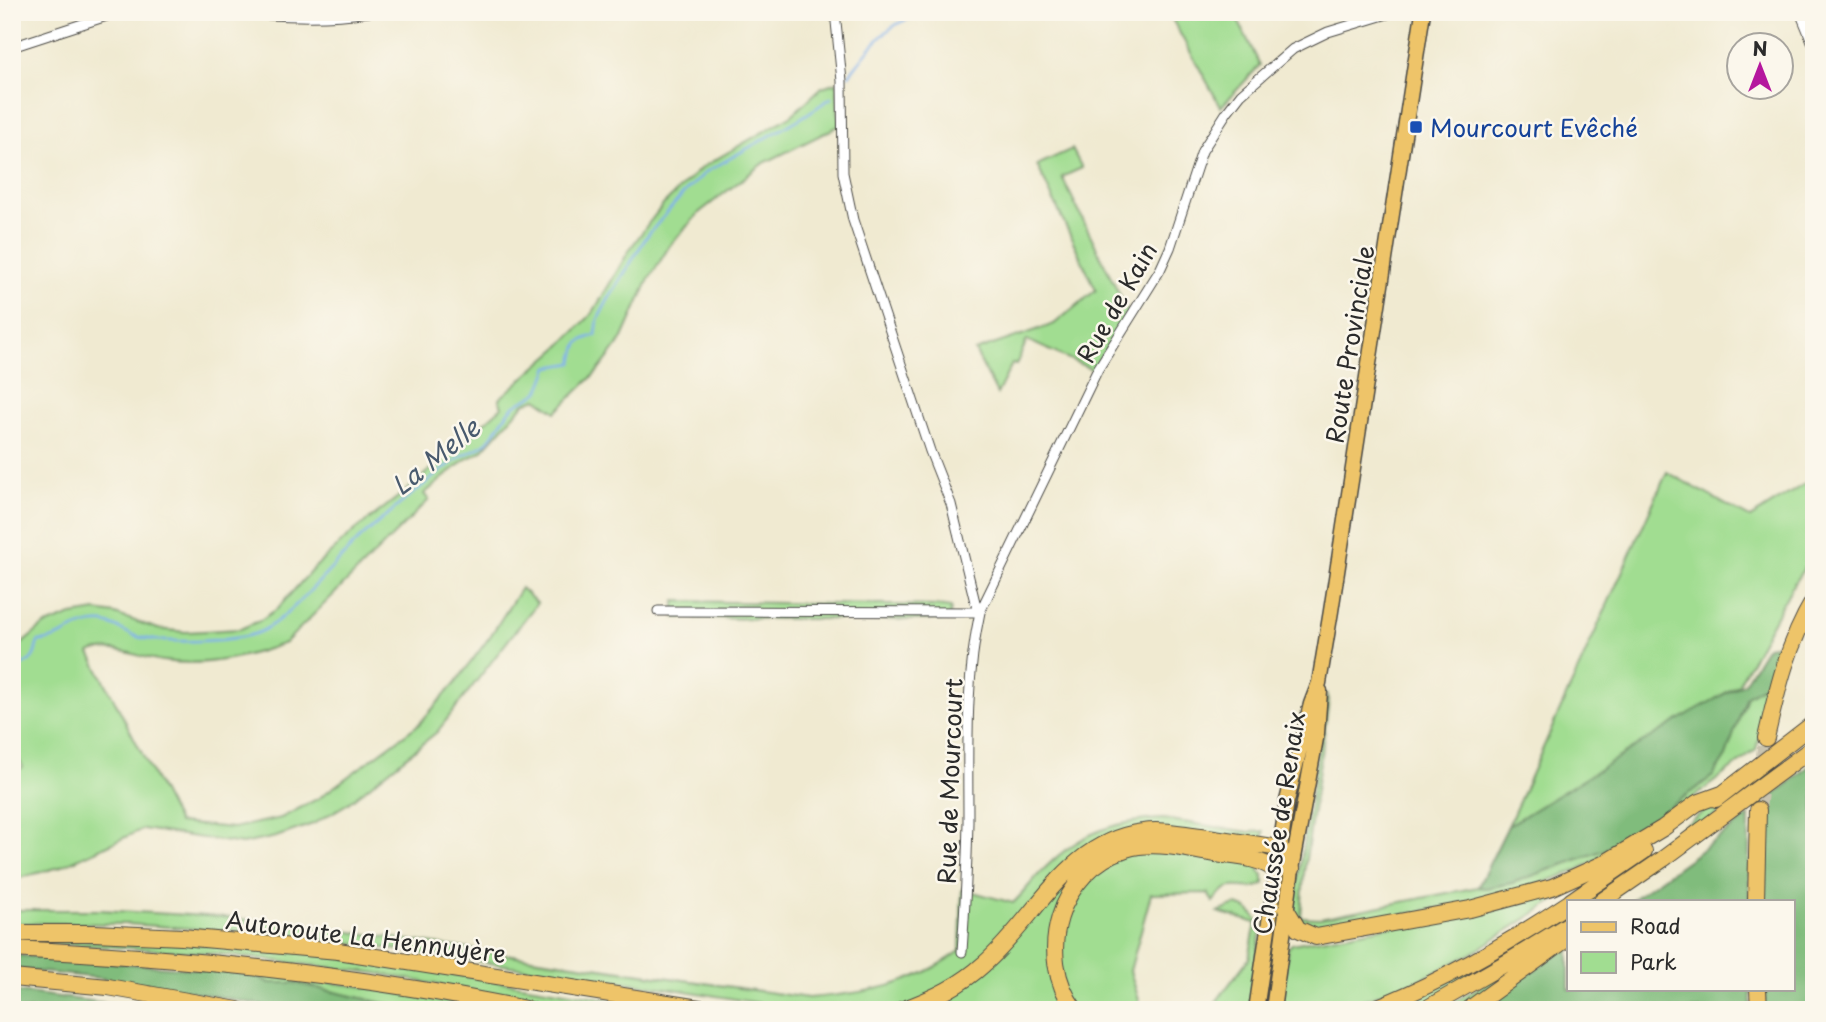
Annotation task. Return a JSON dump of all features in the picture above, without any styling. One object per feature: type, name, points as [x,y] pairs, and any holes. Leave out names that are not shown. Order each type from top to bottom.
[{"type":"highway","points":[[1766,738],[1787,656],[1814,600]]},
{"type":"highway","points":[[1573,900],[1722,794],[1814,723]]},
{"type":"highway","points":[[1603,900],[1814,747]]},
{"type":"highway","points":[[1286,909],[1298,929],[1316,936],[1504,901],[1552,887],[1584,873],[1634,846],[1697,803],[1722,794]]},
{"type":"highway","points":[[1756,900],[1758,810]]},
{"type":"highway","points":[[901,1010],[936,996],[984,965],[1060,877],[1090,850],[1107,841],[1129,834],[1167,831],[1280,848],[1288,856],[1284,870],[1257,860],[1163,846],[1127,849],[1106,858],[1083,876],[1070,892],[1061,909],[1055,930],[1057,971],[1063,991],[1076,1010]]},
{"type":"highway","points":[[1619,900],[1648,879],[1663,859]]},
{"type":"highway","points":[[1370,1010],[1454,973],[1499,948],[1567,904]]},
{"type":"highway","points":[[1424,1010],[1567,925]]},
{"type":"highway","name":"Autoroute La Hennuyère","points":[[12,933],[182,936],[338,951],[712,1010]]},
{"type":"highway","points":[[1468,1010],[1567,938]]},
{"type":"highway","points":[[12,949],[132,955],[275,969],[435,992],[530,1010]]},
{"type":"highway","points":[[12,978],[108,987],[238,1010]]},
{"type":"highway","points":[[1758,990],[1759,1010]]},
{"type":"main road","name":"Route Provinciale","points":[[1319,683],[1423,12]]},
{"type":"main road","name":"Chaussée de Renaix","points":[[1280,848],[1291,778],[1319,683]]},
{"type":"main road","name":"Chaussée de Renaix","points":[[1256,1010],[1284,870],[1317,733],[1319,683]]},
{"type":"main road","name":"Chaussée de Renaix","points":[[1273,1010],[1286,909],[1284,870]]},
{"type":"street","points":[[12,47],[118,12]]},
{"type":"street","points":[[231,12],[303,17],[369,12]]},
{"type":"street","points":[[658,611],[980,612],[975,602],[951,504],[914,403],[847,197],[835,12]]},
{"type":"street","name":"Rue de Kain","points":[[980,612],[1098,369],[1160,270],[1170,248],[1202,151],[1227,112],[1241,94],[1293,49],[1328,32],[1394,12]]},
{"type":"street","points":[[1800,12],[1814,46]]},
{"type":"street","name":"Rue de Mourcourt","points":[[962,952],[967,856],[968,702],[980,612]]},
{"type":"green space","points":[[1168,12],[1234,12],[1260,65],[1221,107]]},
{"type":"green space","points":[[837,82],[839,126],[762,164],[700,212],[670,245],[648,281],[622,340],[598,371],[556,412],[537,399],[525,403],[481,452],[466,459],[424,494],[429,500],[285,643],[256,653],[194,663],[163,661],[117,650],[90,653],[178,823],[233,828],[281,818],[319,798],[419,724],[457,681],[521,588],[537,603],[437,732],[347,804],[313,824],[276,837],[242,844],[143,829],[60,867],[12,880],[12,773],[23,767],[12,747],[12,652],[43,626],[72,615],[96,611],[115,614],[158,629],[186,632],[240,629],[277,609],[312,570],[353,532],[407,490],[502,407],[499,399],[592,314],[648,224],[663,205],[701,168],[792,115],[822,87]]},
{"type":"green space","points":[[1072,149],[1082,168],[1062,177],[1128,312],[1093,370],[1027,340],[1016,365],[1012,364],[997,394],[975,351],[1054,324],[1096,290],[1037,165]]},
{"type":"green space","points":[[1667,472],[1750,518],[1814,478],[1814,554],[1794,583],[1738,685],[1508,826]]},
{"type":"green space","points":[[675,601],[951,608],[949,620],[675,618]]},
{"type":"green space","points":[[1783,644],[1771,681],[1747,696],[1726,756],[1713,776],[1648,823],[1604,850],[1512,883],[1478,887],[1508,826],[1690,713],[1744,683],[1767,646]]},
{"type":"green space","points":[[1771,681],[1756,750],[1654,827],[1576,871],[1511,894],[1312,932],[1293,912],[1327,693],[1329,700],[1304,872],[1301,917],[1320,918],[1478,887],[1512,883],[1604,850],[1742,711],[1747,696]]},
{"type":"green space","points":[[1318,693],[1292,862],[1285,845],[1293,792]]},
{"type":"green space","points":[[1814,762],[1814,1010],[1765,1010],[1765,990],[1794,990],[1794,900],[1763,900],[1765,803]]},
{"type":"green space","points":[[1742,784],[1749,784],[1749,791],[1597,900],[1580,900]]},
{"type":"green space","points":[[1749,816],[1749,900],[1631,900]]},
{"type":"green space","points":[[1163,819],[1249,832],[1264,831],[1259,871],[1265,884],[1226,889],[1213,902],[1208,893],[1151,894],[1130,971],[1142,1010],[801,1010],[680,990],[299,936],[127,924],[12,923],[12,910],[100,910],[224,917],[317,927],[808,998],[850,994],[888,986],[924,973],[960,951],[962,889],[1013,903],[1059,855],[1086,837],[1129,822]]},
{"type":"green space","points":[[1615,862],[1471,954],[1420,980],[1334,1010],[1281,1010],[1279,1005],[1288,948],[1292,944],[1477,911]]},
{"type":"green space","points":[[1236,905],[1252,913],[1261,927],[1250,1010],[1210,1010],[1249,958],[1256,923],[1218,912]]},
{"type":"green space","points":[[1567,909],[1567,920],[1436,998],[1414,1010],[1384,1010]]},
{"type":"green space","points":[[16,939],[171,942],[335,955],[676,1010],[571,1010],[376,973],[210,953]]},
{"type":"green space","points":[[1567,946],[1567,990],[1751,990],[1751,1010],[1478,1010]]},
{"type":"green space","points":[[12,955],[249,973],[270,983],[295,983],[414,1010],[287,1010],[189,991],[12,969]]},
{"type":"green space","points":[[1511,969],[1462,1010],[1440,1010]]},
{"type":"green space","points":[[249,973],[358,986],[497,1010],[414,1010],[295,983],[270,983]]},
{"type":"green space","points":[[12,991],[162,1010],[12,1010]]},
{"type":"waterway","name":"La Melle","points":[[849,75],[878,40],[899,23],[925,15],[971,12]]},
{"type":"waterway","name":"La Melle","points":[[12,669],[31,659],[39,641],[55,638],[94,623],[109,624],[138,637],[180,641],[228,639],[254,634],[280,619],[364,535],[399,505],[459,458],[487,442],[512,408],[539,391],[549,367],[573,363],[578,344],[596,335],[598,319],[647,236],[706,172],[831,98]]},
{"type":"tunnel","points":[[1758,810],[1766,738]]},
{"type":"place","name":"Mourcourt Evêché","points":[[1416,127]]}]
